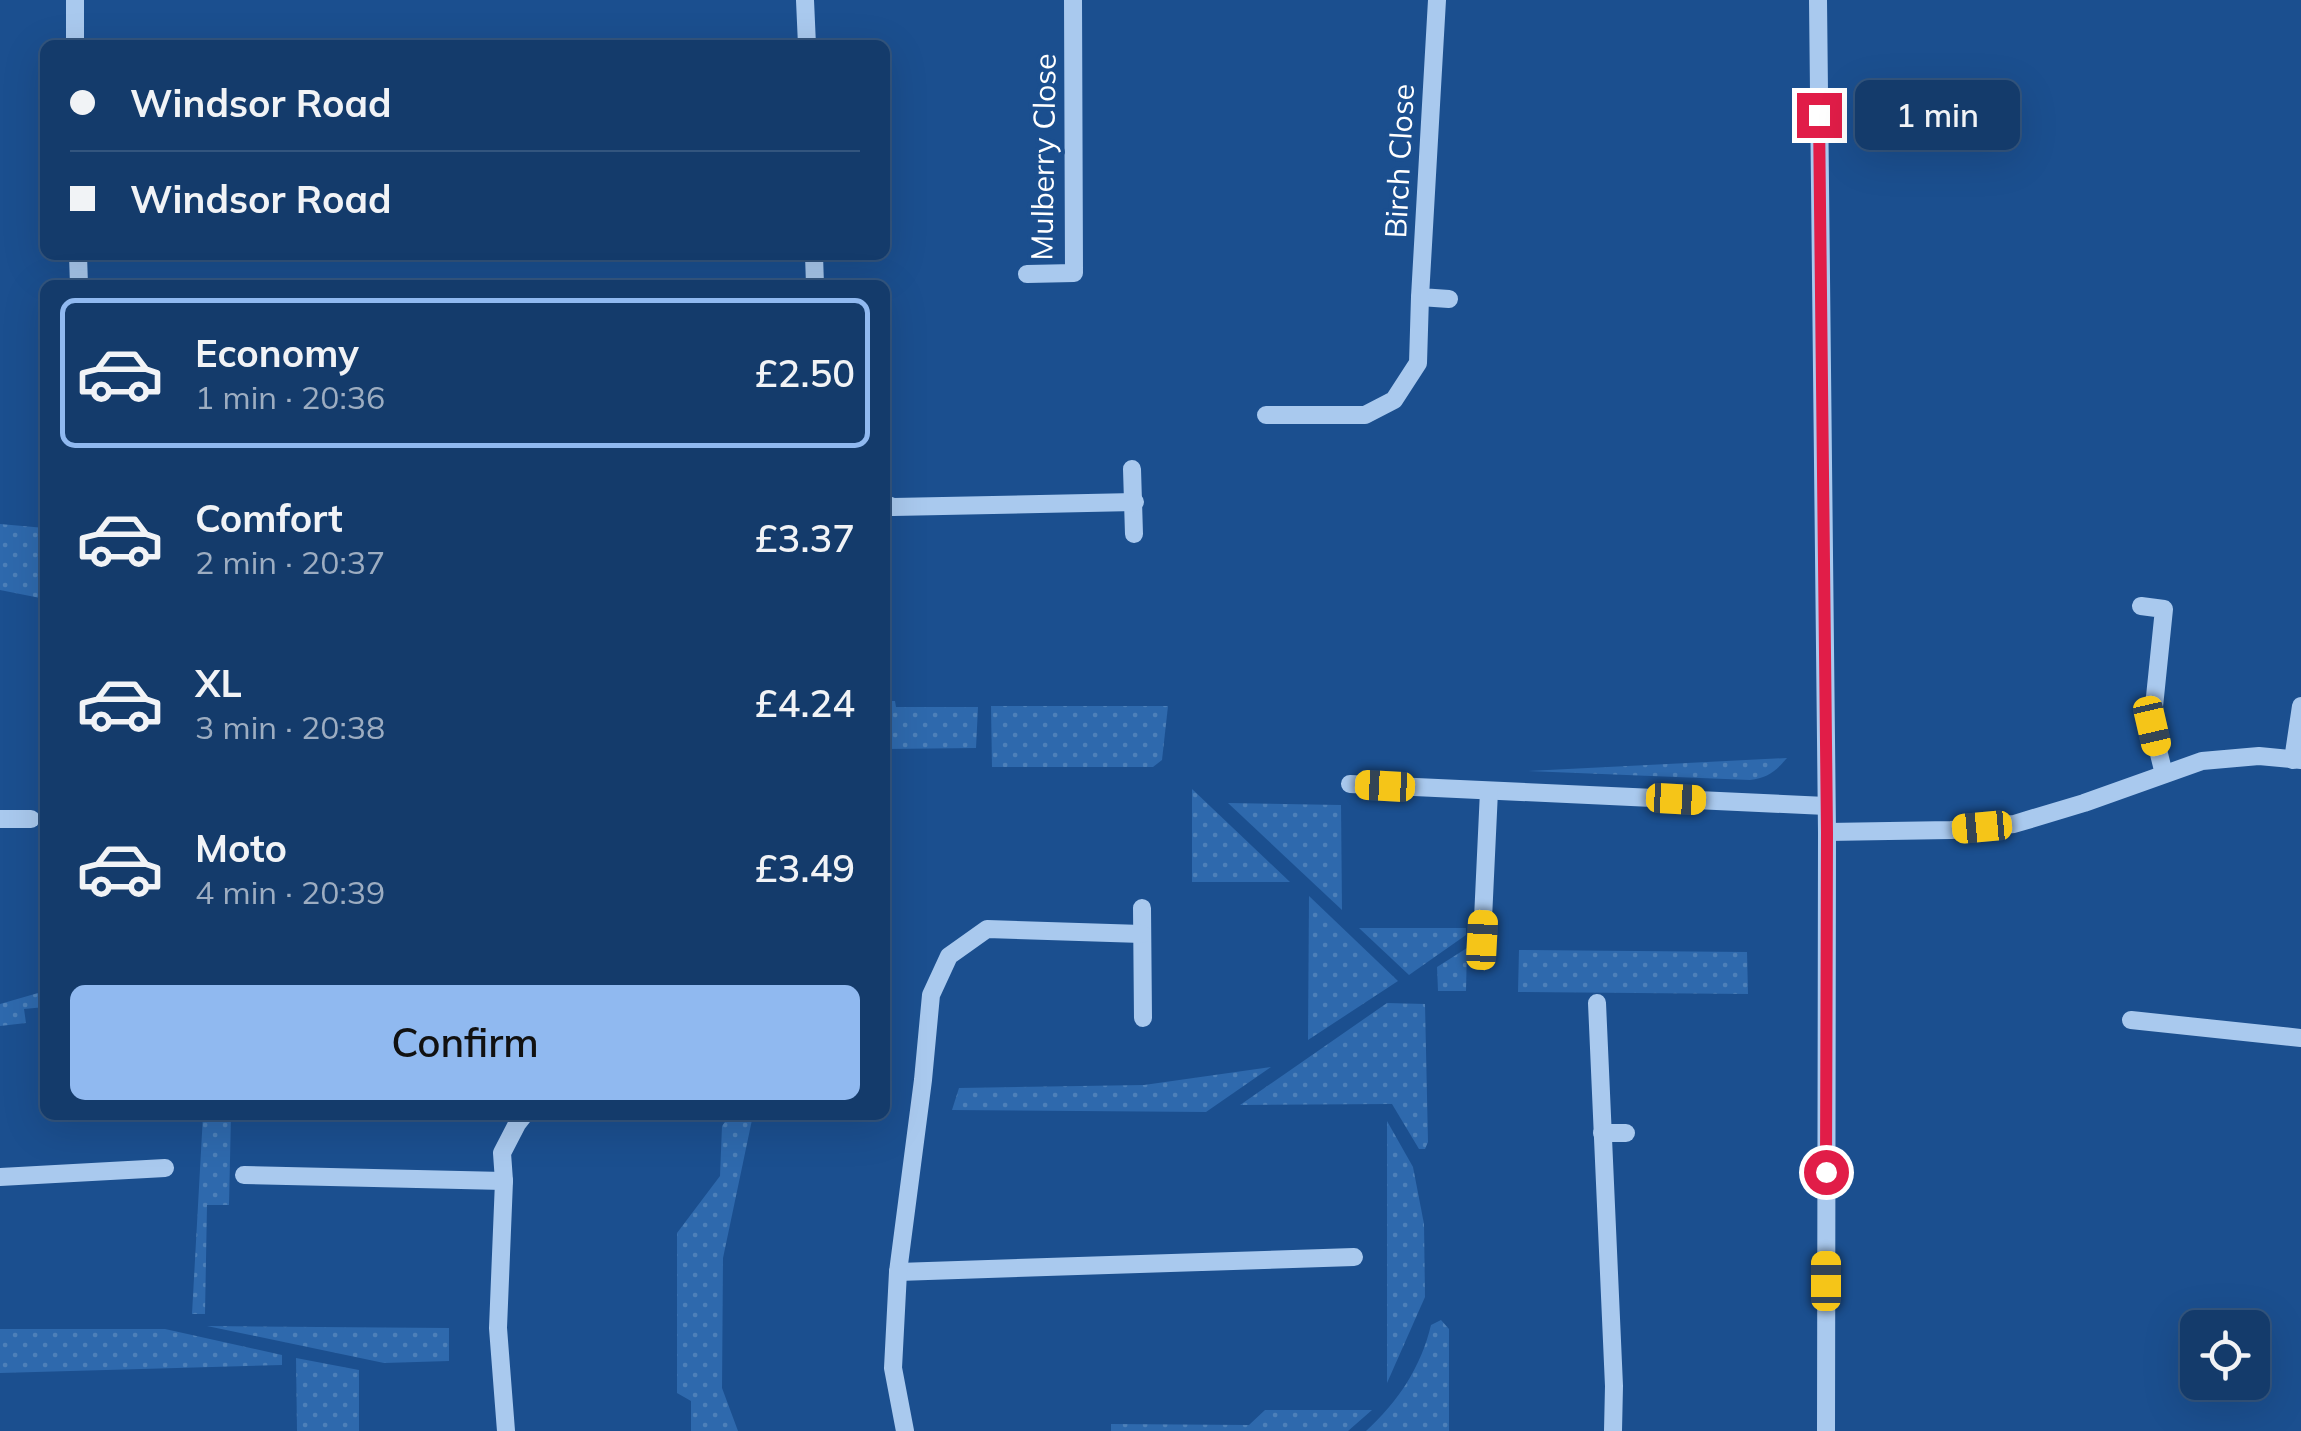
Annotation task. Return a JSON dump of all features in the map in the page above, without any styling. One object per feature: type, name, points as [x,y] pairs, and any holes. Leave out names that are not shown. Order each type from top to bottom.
[{"type":"street","points":[[75,0],[75,40]]},
{"type":"street","points":[[806,0],[807,40]]},
{"type":"street","name":"Mulberry Close","points":[[1027,274],[1074,273],[1073,0]]},
{"type":"street","name":"Birch Close","points":[[1266,415],[1365,414],[1394,400],[1418,363],[1438,0]]},
{"type":"street","points":[[1818,0],[1827,832],[1826,1431]]},
{"type":"street","points":[[1420,297],[1449,300]]},
{"type":"street","points":[[1132,469],[1134,534]]},
{"type":"street","points":[[890,506],[1135,502]]},
{"type":"street","points":[[2140,606],[2164,608],[2152,726],[2164,774]]},
{"type":"street","points":[[1827,832],[1951,830],[2014,824],[2202,760],[2259,756],[2297,760],[2301,706]]},
{"type":"street","points":[[1350,784],[1826,806]]},
{"type":"street","points":[[1482,940],[1488,790]]},
{"type":"street","points":[[0,819],[30,818]]},
{"type":"street","points":[[1142,908],[1142,1018]]},
{"type":"street","points":[[905,1431],[893,1368],[898,1272],[924,1080],[931,995],[949,956],[987,930],[1142,934]]},
{"type":"street","points":[[1598,1003],[1613,1431]]},
{"type":"street","points":[[2131,1020],[2301,1038]]},
{"type":"street","points":[[506,1431],[498,1328],[502,1153],[520,1120]]},
{"type":"street","points":[[1602,1133],[1626,1133]]},
{"type":"street","points":[[0,1177],[165,1168]]},
{"type":"street","points":[[244,1175],[504,1181]]},
{"type":"street","points":[[898,1272],[1354,1257]]},
{"type":"shaded area","points":[[256,279],[256,280],[106,280]]},
{"type":"shaded area","points":[[0,524],[40,528],[40,598],[0,590]]},
{"type":"shaded area","points":[[890,701],[895,701],[896,707],[978,707],[976,748],[890,749]]},
{"type":"shaded area","points":[[991,706],[1168,706],[1162,760],[1153,767],[992,767]]},
{"type":"shaded area","points":[[1787,758],[1771,773],[1750,780],[1528,771]]},
{"type":"shaded area","points":[[1192,789],[1290,882],[1192,882]]},
{"type":"shaded area","points":[[1228,803],[1341,805],[1342,910]]},
{"type":"shaded area","points":[[1309,896],[1398,981],[1308,1040]]},
{"type":"shaded area","points":[[1359,928],[1466,928],[1466,935],[1409,975]]},
{"type":"shaded area","points":[[1467,948],[1466,991],[1438,991],[1437,967]]},
{"type":"shaded area","points":[[1519,950],[1747,952],[1748,994],[1518,992]]},
{"type":"shaded area","points":[[40,992],[40,1007],[24,1009],[26,1023],[0,1026],[0,1004]]},
{"type":"shaded area","points":[[1387,1003],[1425,1004],[1425,1149],[1419,1149],[1392,1104],[1240,1105]]},
{"type":"shaded area","points":[[1271,1067],[1206,1112],[952,1110],[959,1088],[1144,1085]]},
{"type":"shaded area","points":[[203,1120],[231,1120],[229,1205],[207,1205],[205,1314],[192,1314]]},
{"type":"shaded area","points":[[726,1120],[752,1120],[723,1258],[722,1388],[738,1431],[691,1431],[691,1401],[677,1393],[677,1233],[720,1176],[722,1126]]},
{"type":"shaded area","points":[[1387,1121],[1413,1167],[1424,1224],[1425,1297],[1387,1383]]},
{"type":"shaded area","points":[[1441,1320],[1449,1329],[1449,1431],[1366,1431],[1407,1383],[1431,1325]]},
{"type":"shaded area","points":[[207,1326],[449,1328],[449,1361],[384,1363]]},
{"type":"shaded area","points":[[0,1329],[165,1329],[282,1355],[282,1365],[0,1373]]},
{"type":"shaded area","points":[[296,1358],[359,1370],[359,1431],[297,1431]]},
{"type":"shaded area","points":[[1265,1410],[1372,1410],[1348,1431],[1111,1431],[1111,1424],[1249,1425]]},
{"type":"route","points":[[1819,115],[1827,832],[1826,1172]]}]
